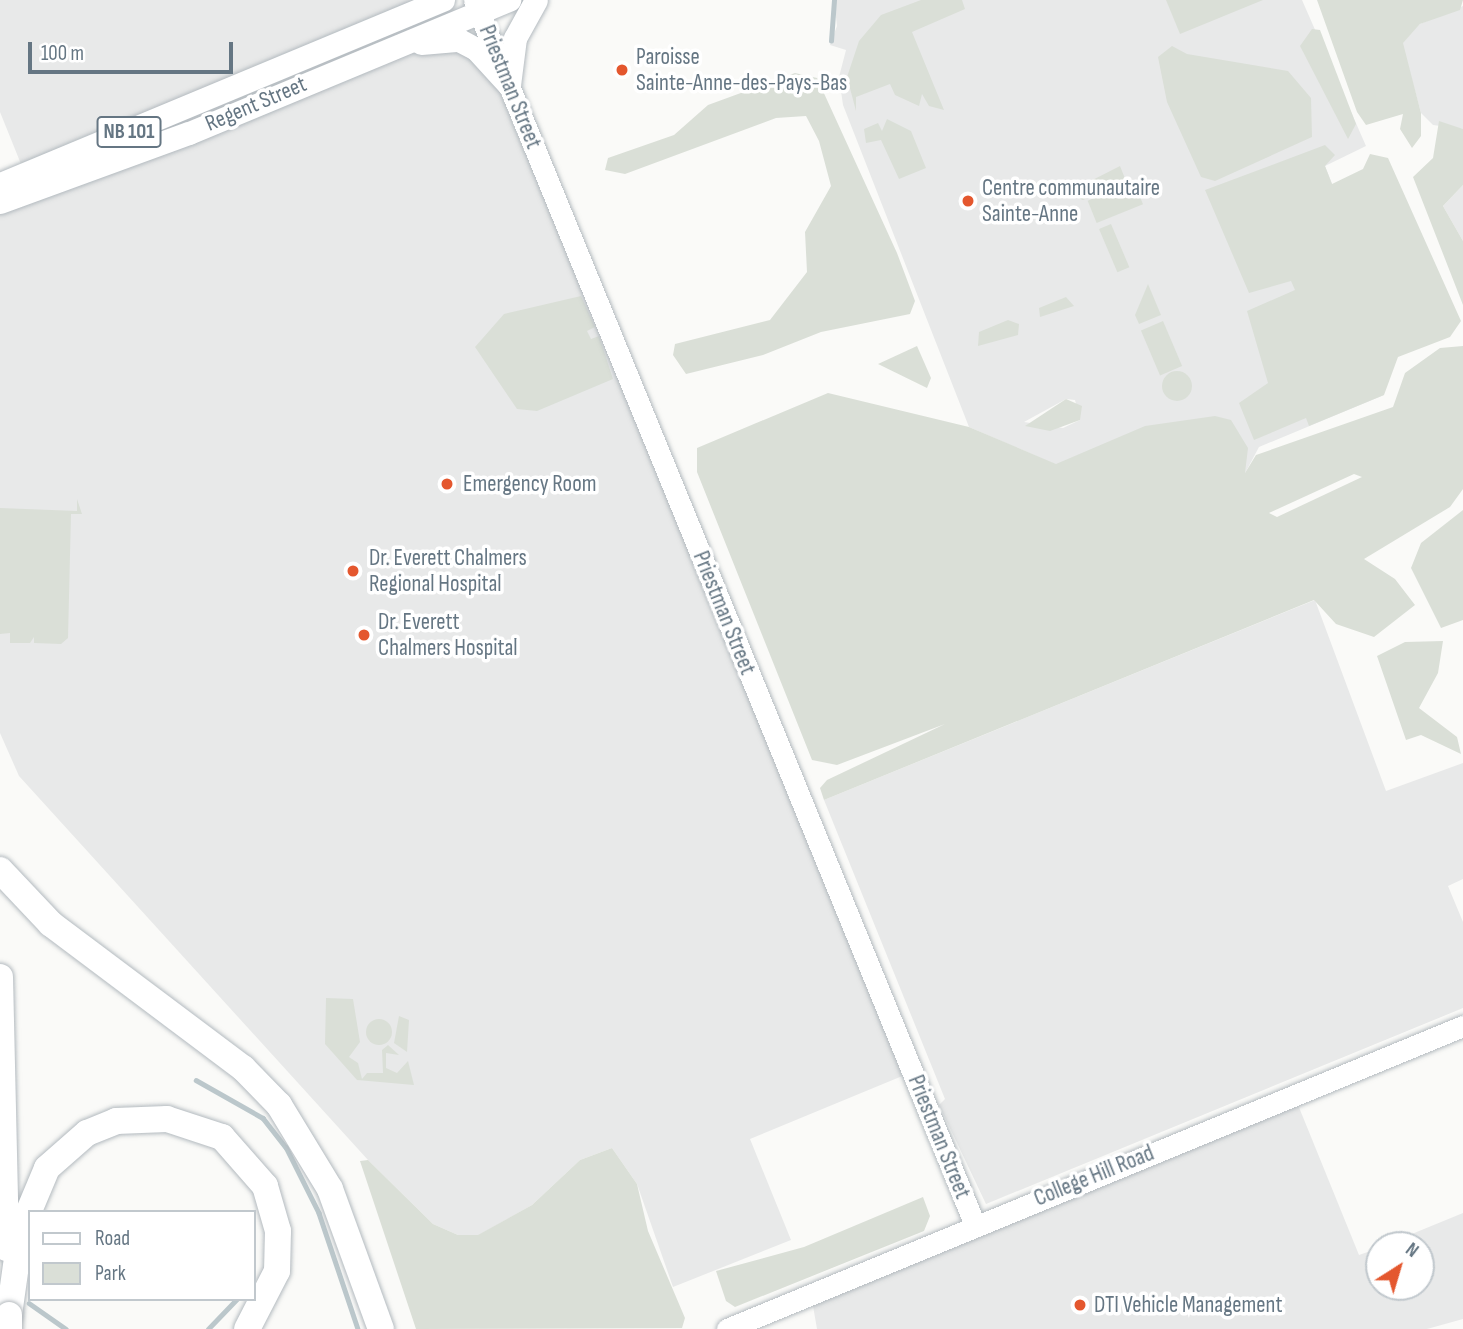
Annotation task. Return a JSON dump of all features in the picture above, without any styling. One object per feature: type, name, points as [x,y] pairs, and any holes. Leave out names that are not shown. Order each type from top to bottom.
[{"type":"highway","points":[[0,870],[51,924],[243,1068],[279,1105],[330,1189],[381,1329]]},
{"type":"highway","points":[[0,977],[11,1252],[9,1322]]},
{"type":"highway","points":[[11,1252],[31,1194],[71,1145],[116,1121],[186,1122],[237,1148],[265,1186],[275,1216],[277,1271],[247,1329]]},
{"type":"main road","name":"Regent Street","points":[[0,202],[189,133],[408,40],[476,6],[509,0]]},
{"type":"main road","points":[[509,85],[514,38],[536,0]]},
{"type":"main road","name":"Regent Street","points":[[0,184],[431,3]]},
{"type":"main road","points":[[408,40],[459,40],[476,49],[509,85]]},
{"type":"street","name":"Priestman Street","points":[[476,6],[975,1225]]},
{"type":"street","name":"College Hill Road","points":[[727,1329],[1463,1026]]},
{"type":"shaded area","points":[[0,0],[428,0],[25,174],[0,112]]},
{"type":"shaded area","points":[[834,0],[1302,0],[1366,146],[1325,166],[1363,262],[1384,395],[1259,447],[1243,477],[1057,465],[969,427],[843,105],[839,77],[846,50],[830,45],[837,26]],"holes":[[[1066,399],[1075,400],[1080,420],[1063,428],[1024,422]]]},
{"type":"shaded area","points":[[1463,6],[1463,129],[1433,125],[1421,113],[1402,43],[1420,24]]},
{"type":"shaded area","name":"Dr. Everett Chalmers Regional Hospital","points":[[439,40],[487,59],[912,1072],[750,1139],[791,1240],[673,1287],[637,1184],[612,1148],[580,1160],[532,1205],[479,1235],[458,1235],[433,1224],[368,1160],[19,776],[0,733],[0,202]]},
{"type":"shaded area","points":[[1463,185],[1463,241],[1443,206]]},
{"type":"shaded area","points":[[1315,600],[1386,791],[1463,763],[1463,879],[1448,886],[1463,922],[1463,1008],[986,1204],[939,1105],[945,1099],[824,800]]},
{"type":"shaded area","points":[[1294,1095],[1359,1255],[1365,1253],[1365,1301],[1435,1301],[1435,1231],[1419,1231],[1463,1213],[1463,1319],[1427,1329],[817,1329],[811,1294]]},
{"type":"green space","points":[[921,0],[962,0],[965,9],[912,32],[944,110],[929,106],[922,94],[919,106],[895,95],[890,84],[856,97],[856,111],[847,77],[859,41],[881,15]]},
{"type":"green space","points":[[1166,0],[1263,0],[1180,34]]},
{"type":"green space","points":[[1317,0],[1463,0],[1460,10],[1420,24],[1403,43],[1421,113],[1421,136],[1412,148],[1400,129],[1403,114],[1366,125],[1357,112]]},
{"type":"green space","points":[[1312,29],[1320,30],[1356,124],[1348,139],[1300,46]]},
{"type":"green space","points":[[1172,46],[1187,54],[1288,71],[1311,98],[1312,137],[1215,181],[1201,177],[1167,102],[1158,57]]},
{"type":"green space","points":[[795,73],[817,78],[897,253],[915,301],[910,314],[821,332],[763,355],[686,374],[673,355],[675,344],[770,320],[807,272],[805,232],[831,186],[819,141],[806,116],[776,118],[625,174],[605,170],[608,158],[674,135],[708,105]]},
{"type":"green space","points":[[887,119],[911,131],[926,168],[899,179],[881,140],[866,143],[864,129],[878,123],[882,131]]},
{"type":"green space","points":[[1439,121],[1463,129],[1463,185],[1443,206],[1463,241],[1463,305],[1413,177],[1433,158]]},
{"type":"green space","points":[[1325,145],[1335,155],[1325,166],[1332,184],[1363,169],[1370,154],[1388,158],[1461,321],[1450,337],[1398,357],[1384,395],[1309,426],[1306,418],[1254,440],[1239,403],[1268,383],[1247,311],[1295,290],[1291,281],[1249,293],[1205,190]]},
{"type":"green space","points":[[1120,166],[1126,181],[1083,200],[1067,193]]},
{"type":"green space","points":[[1134,182],[1143,204],[1097,223],[1088,201]]},
{"type":"green space","points":[[1111,224],[1129,267],[1117,272],[1099,229]]},
{"type":"green space","points":[[1148,284],[1161,315],[1139,324],[1135,315]]},
{"type":"green space","points":[[581,296],[595,327],[587,331],[591,339],[599,336],[613,379],[537,411],[517,409],[475,347],[504,314]]},
{"type":"green space","points":[[1066,297],[1074,306],[1040,317],[1039,308]]},
{"type":"green space","points":[[1008,320],[1019,324],[1018,335],[978,346],[979,332]]},
{"type":"green space","points":[[1163,321],[1182,366],[1160,375],[1141,330]]},
{"type":"green space","points":[[917,346],[931,378],[927,388],[878,364]]},
{"type":"green space","points":[[1463,346],[1463,489],[1450,507],[1364,559],[1395,579],[1415,605],[1374,637],[1336,624],[1314,600],[824,800],[820,788],[827,780],[945,724],[837,765],[812,760],[697,472],[697,448],[828,393],[969,427],[1056,464],[1145,426],[1215,416],[1231,420],[1248,448],[1245,473],[1256,455],[1393,407],[1405,373],[1440,348]],"holes":[[[1354,474],[1362,477],[1277,517],[1269,513]]]},
{"type":"green space","points":[[1177,371],[1188,375],[1192,386],[1188,397],[1177,401],[1166,397],[1162,386],[1166,375]]},
{"type":"green space","points":[[1066,399],[1082,406],[1080,420],[1050,431],[1025,426]]},
{"type":"green space","points":[[77,499],[82,514],[71,514],[68,638],[61,644],[34,643],[34,637],[30,643],[10,643],[10,633],[0,634],[0,508],[77,511]]},
{"type":"green space","points":[[1463,510],[1463,620],[1441,628],[1411,568],[1421,543]]},
{"type":"green space","points":[[1443,641],[1438,673],[1419,708],[1457,737],[1461,754],[1421,735],[1406,740],[1377,656],[1405,642]]},
{"type":"green space","points":[[326,998],[353,999],[360,1042],[349,1057],[358,1063],[362,1079],[367,1073],[383,1073],[382,1050],[388,1045],[399,1055],[386,1053],[386,1068],[397,1073],[408,1061],[414,1085],[357,1080],[325,1044]]},
{"type":"green space","points":[[399,1016],[409,1020],[407,1052],[394,1043]]},
{"type":"green space","points":[[379,1019],[388,1023],[392,1032],[388,1041],[379,1045],[370,1041],[366,1032],[370,1023]]},
{"type":"green space","points":[[612,1148],[637,1184],[648,1231],[685,1318],[682,1328],[416,1329],[360,1161],[368,1160],[433,1224],[458,1235],[478,1235],[532,1205],[580,1160]]},
{"type":"green space","points":[[923,1197],[930,1216],[924,1231],[735,1307],[726,1301],[716,1271],[804,1247]]},
{"type":"waterway","points":[[831,41],[834,0]]},
{"type":"waterway","points":[[196,1080],[263,1118],[286,1147],[319,1213],[358,1329]]},
{"type":"waterway","points":[[208,1329],[235,1301]]},
{"type":"waterway","points":[[29,1303],[66,1329]]},
{"type":"place","name":"Paroisse Sainte-Anne-des-Pays-Bas","points":[[622,70]]},
{"type":"place","name":"Centre communautaire Sainte-Anne","points":[[968,201]]},
{"type":"place","name":"Emergency Room","points":[[447,484]]},
{"type":"place","name":"Dr. Everett Chalmers Regional Hospital","points":[[353,571]]},
{"type":"place","name":"Dr. Everett Chalmers Hospital","points":[[364,635]]},
{"type":"place","name":"DTI Vehicle Management","points":[[1080,1305]]}]
